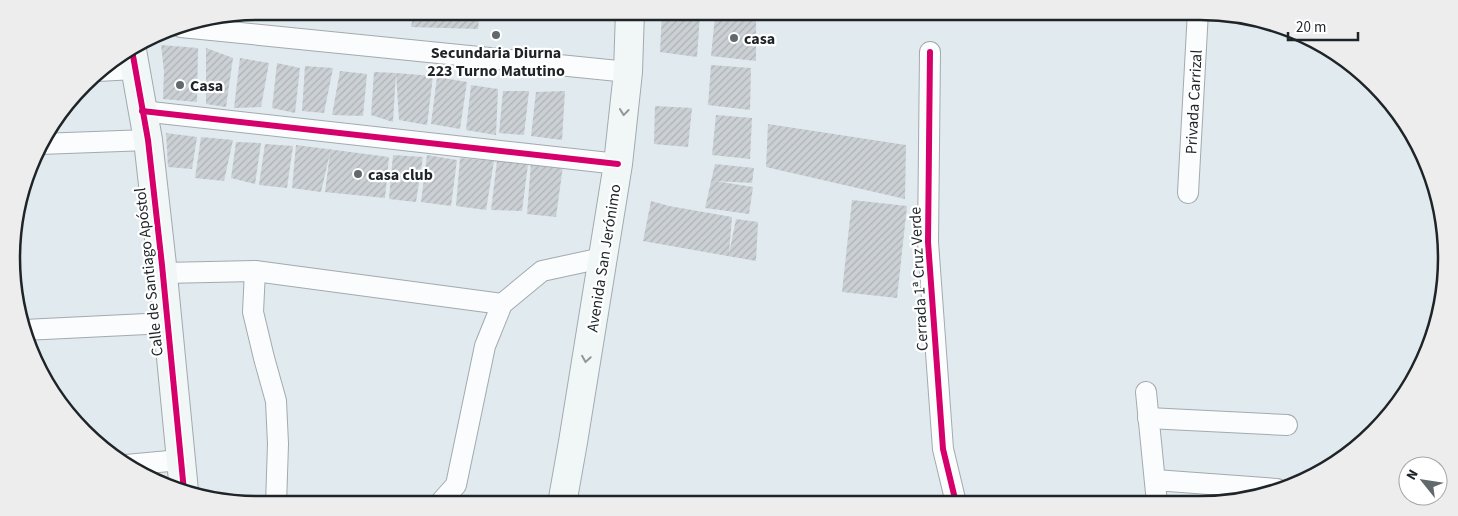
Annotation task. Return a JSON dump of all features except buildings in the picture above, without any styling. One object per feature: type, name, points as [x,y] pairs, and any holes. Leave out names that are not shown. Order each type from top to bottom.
[{"type":"main road","name":"Avenida San Jerónimo","points":[[563,496],[618,164],[628,72],[630,20]]},
{"type":"main road","name":"Calle de Santiago Apóstol","points":[[133,59],[148,140],[183,484]]},
{"type":"street","name":"Privada Carrizal","points":[[1188,193],[1198,20]]},
{"type":"street","points":[[195,28],[628,72]]},
{"type":"street","name":"Cerrada 1ª Cruz Verde","points":[[930,52],[928,242],[943,449],[954,496]]},
{"type":"street","points":[[142,111],[618,164]]},
{"type":"street","points":[[50,144],[148,140]]},
{"type":"street","points":[[446,496],[456,485],[485,346],[502,304],[542,271],[602,258]]},
{"type":"street","points":[[254,271],[253,312],[276,401],[278,444],[276,496]]},
{"type":"street","points":[[163,273],[254,271],[502,304]]},
{"type":"street","points":[[31,330],[167,323]]},
{"type":"street","points":[[1146,392],[1156,496]]},
{"type":"street","points":[[1148,418],[1287,425]]},
{"type":"street","points":[[139,464],[180,460]]},
{"type":"street","points":[[1155,480],[1262,488]]},
{"type":"cycle path","points":[[930,52],[928,242],[943,449],[954,496]]},
{"type":"cycle path","points":[[133,56],[148,140],[183,484]]},
{"type":"cycle path","points":[[142,111],[618,164]]},
{"type":"place","name":"Secundaria Diurna 223 Turno Matutino","points":[[496,35]]},
{"type":"place","name":"casa","points":[[734,38]]},
{"type":"place","name":"Casa","points":[[180,85]]},
{"type":"place","name":"casa club","points":[[358,174]]}]
